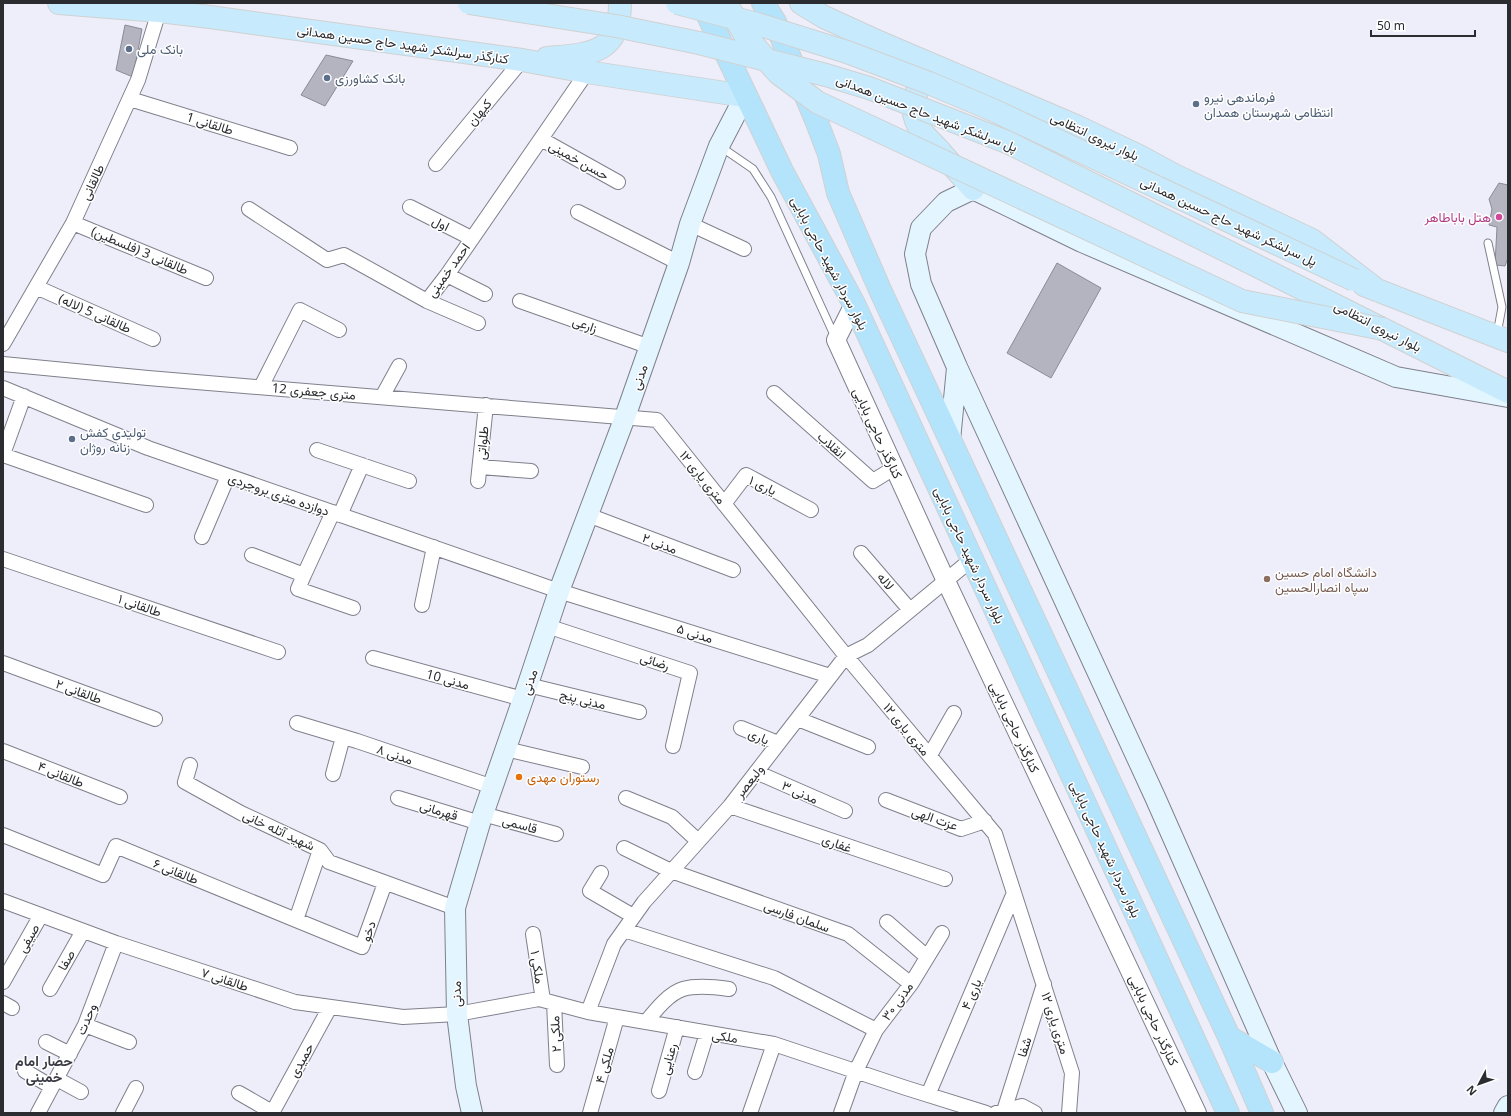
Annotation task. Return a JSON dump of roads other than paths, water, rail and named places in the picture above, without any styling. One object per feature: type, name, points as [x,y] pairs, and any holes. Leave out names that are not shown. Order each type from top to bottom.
[{"type":"highway","name":"بلوار سردار شهید حاجی بابایی","points":[[702,3],[782,171],[854,304],[1228,1113]]},
{"type":"highway","points":[[763,3],[775,22],[816,120],[829,154],[838,193],[881,292],[1229,1037],[1262,1113]]},
{"type":"highway","points":[[942,496],[970,484]]},
{"type":"highway","points":[[1229,1037],[1272,1062]]},
{"type":"main road","name":"کنارگذر سرلشکر شهید حاج حسین همدانی","points":[[59,3],[162,7],[210,17],[522,60],[587,72],[745,96]]},
{"type":"main road","name":"پل سرلشکر شهید حاج حسین همدانی","points":[[469,3],[616,26],[699,43],[826,75],[869,88],[1007,142],[1247,261]]},
{"type":"main road","points":[[522,60],[577,55],[598,50],[611,40],[616,32],[620,17],[620,3]]},
{"type":"main road","name":"پل سرلشکر شهید حاج حسین همدانی","points":[[677,3],[757,24],[847,52],[929,83],[993,110],[1354,280]]},
{"type":"main road","points":[[726,3],[745,35],[778,73],[817,102],[1242,300],[1383,329]]},
{"type":"main road","name":"بلوار نیروی انتظامی","points":[[801,3],[824,17],[941,69],[1076,126],[1174,175],[1312,240],[1377,290]]},
{"type":"main road","points":[[941,69],[924,79],[919,87],[914,99],[916,119],[922,131],[973,189],[1082,242],[1396,377],[1508,397]]},
{"type":"main road","name":"مدنی","points":[[472,1113],[466,1086],[457,1014],[455,908],[482,818],[559,591],[625,417],[680,263],[690,224],[719,146],[745,96]]},
{"type":"main road","points":[[973,189],[946,202],[921,228],[915,254],[921,284],[957,367],[1155,797],[1272,1062],[1297,1113]]},
{"type":"main road","name":"بلوار نیروی انتظامی","points":[[1247,261],[1508,392]]},
{"type":"main road","name":"بلوار نیروی انتظامی","points":[[1354,280],[1502,339]]},
{"type":"main road","points":[[950,440],[957,367]]},
{"type":"main road","points":[[1504,1113],[1508,1106]]},
{"type":"street","name":"طالقانی","points":[[3,344],[73,223],[138,80],[162,7]]},
{"type":"street","name":"کیهان","points":[[436,164],[522,60]]},
{"type":"street","name":"احمد خمینی","points":[[249,209],[327,260],[344,255],[427,301],[448,275],[587,72]]},
{"type":"street","name":"طالقانی 1","points":[[130,99],[290,148]]},
{"type":"street","name":"حسن خمینی","points":[[541,139],[618,182]]},
{"type":"street","name":"اول","points":[[410,207],[472,238]]},
{"type":"street","points":[[578,212],[680,263]]},
{"type":"street","name":"طالقانی 3 (فلسطین)","points":[[73,223],[206,278]]},
{"type":"street","points":[[690,224],[744,249]]},
{"type":"street","points":[[448,275],[485,294]]},
{"type":"street","name":"طالقانی 5 (لاله)","points":[[36,287],[153,339]]},
{"type":"street","points":[[427,301],[478,323]]},
{"type":"street","name":"زارعی","points":[[520,301],[650,347]]},
{"type":"street","points":[[836,340],[854,304]]},
{"type":"street","points":[[261,387],[300,310],[339,330]]},
{"type":"street","name":"کنارگذر حاجی بابایی","points":[[836,340],[946,581],[1197,1113]]},
{"type":"street","name":"12 متری جعفری","points":[[3,364],[625,417]]},
{"type":"street","points":[[382,397],[399,366]]},
{"type":"street","name":"دوازده متری بروجردی","points":[[3,388],[148,448],[559,591]]},
{"type":"street","name":"انقلاب","points":[[774,393],[873,481],[894,468]]},
{"type":"street","points":[[24,396],[3,454],[146,505]]},
{"type":"street","name":"طلواتی","points":[[478,481],[486,405]]},
{"type":"street","name":"۱۲ متری یاری","points":[[625,417],[657,420],[846,656],[995,834],[1072,1073],[1069,1113]]},
{"type":"street","points":[[317,450],[409,481]]},
{"type":"street","points":[[353,608],[298,589],[362,465]]},
{"type":"street","points":[[480,467],[531,471]]},
{"type":"street","name":"یاری ۱","points":[[724,504],[746,475],[811,510]]},
{"type":"street","points":[[202,537],[228,476]]},
{"type":"street","name":"مدنی ۲","points":[[588,515],[733,570]]},
{"type":"street","points":[[422,605],[434,548]]},
{"type":"street","name":"لاله","points":[[861,553],[910,610]]},
{"type":"street","points":[[252,555],[304,575]]},
{"type":"street","name":"طالقانی ۱","points":[[3,559],[278,652]]},
{"type":"street","name":"ولیعصر","points":[[588,1012],[614,944],[644,902],[730,806],[846,656],[868,645],[972,559]]},
{"type":"street","name":"مدنی ۵","points":[[559,591],[830,676]]},
{"type":"street","name":"رضائی","points":[[547,626],[690,673],[673,746]]},
{"type":"street","name":"مدنی 10","points":[[373,658],[526,692]]},
{"type":"street","name":"طالقانی ۲","points":[[3,663],[155,719]]},
{"type":"street","name":"مدنی پنج","points":[[526,692],[639,712]]},
{"type":"street","points":[[930,756],[954,713]]},
{"type":"street","points":[[798,719],[868,747]]},
{"type":"street","name":"مدنی ۸","points":[[297,723],[493,787]]},
{"type":"street","name":"یاری","points":[[741,728],[778,744]]},
{"type":"street","points":[[333,774],[343,737]]},
{"type":"street","points":[[506,749],[582,767]]},
{"type":"street","name":"طالقانی ۴","points":[[3,751],[120,797]]},
{"type":"street","name":"شهید آتله خانی","points":[[190,765],[185,782],[241,813],[320,850],[329,862],[455,908]]},
{"type":"street","name":"مدنی ۳","points":[[756,772],[845,811]]},
{"type":"street","name":"قهرمانی","points":[[398,798],[482,818]]},
{"type":"street","points":[[626,798],[672,817],[698,841]]},
{"type":"street","name":"عزت الهی","points":[[886,800],[961,829],[985,821]]},
{"type":"street","name":"غفاری","points":[[730,806],[945,879]]},
{"type":"street","name":"قاسمی","points":[[482,818],[556,834]]},
{"type":"street","name":"طالقانی ۶","points":[[3,835],[103,875],[116,846],[302,922]]},
{"type":"street","name":"سلمان فارسی","points":[[624,848],[671,871],[848,934],[911,984]]},
{"type":"street","points":[[302,922],[320,850]]},
{"type":"street","points":[[601,873],[590,891],[634,916]]},
{"type":"street","name":"دخو","points":[[302,922],[362,947],[385,883]]},
{"type":"street","name":"یاری ۴","points":[[928,1095],[1014,893]]},
{"type":"street","name":"طالقانی ۷","points":[[3,901],[116,944],[294,1002],[403,1017],[457,1014]]},
{"type":"street","name":"صیفی","points":[[3,982],[41,915]]},
{"type":"street","points":[[888,922],[927,957]]},
{"type":"street","points":[[624,930],[774,978],[876,1030]]},
{"type":"street","name":"صفا","points":[[50,989],[83,931]]},
{"type":"street","name":"مدنی ۳۰","points":[[841,1113],[856,1071],[876,1030],[911,984],[942,933]]},
{"type":"street","name":"ملکی ۱","points":[[533,934],[548,1001]]},
{"type":"street","name":"وحدت","points":[[38,1113],[85,1025],[116,944]]},
{"type":"street","name":"شفا","points":[[1000,1112],[1044,984]]},
{"type":"street","points":[[646,1022],[661,1004],[682,989],[710,987],[729,989]]},
{"type":"street","name":"ملکی","points":[[457,1014],[539,999],[588,1012],[774,1044],[986,1113]]},
{"type":"street","name":"ملکی ۲","points":[[548,1001],[557,1065]]},
{"type":"street","name":"حمیدی","points":[[272,1112],[330,1007]]},
{"type":"street","name":"ملکی ۴","points":[[590,1113],[617,1017]]},
{"type":"street","points":[[85,1025],[130,1042]]},
{"type":"street","name":"رعنایی","points":[[659,1091],[677,1027]]},
{"type":"street","points":[[696,1072],[707,1033]]},
{"type":"street","points":[[46,1042],[70,1054]]},
{"type":"street","points":[[750,1113],[774,1044]]},
{"type":"street","points":[[25,1071],[81,1092]]},
{"type":"street","points":[[123,1113],[136,1088]]},
{"type":"street","points":[[239,1093],[272,1112]]},
{"type":"street","points":[[1000,1112],[1022,1106],[1035,1113]]},
{"type":"lane","points":[[719,146],[753,170],[771,197],[836,340]]},
{"type":"lane","points":[[1488,243],[1502,307],[1502,339]]},
{"type":"place","name":"بانک ملی","points":[[129,49]]},
{"type":"place","name":"بانک کشاورزی","points":[[327,78]]},
{"type":"place","name":"فرماندهی نیرو انتظامی شهرستان همدان","points":[[1196,104]]},
{"type":"place","name":"هتل باباطاهر","points":[[1499,217]]},
{"type":"place","name":"تولیدی کفش زنانه روژان","points":[[72,439]]},
{"type":"place","name":"دانشگاه امام حسین سپاه انصارالحسین","points":[[1267,579]]},
{"type":"place","name":"رستوران مهدی","points":[[519,777]]},
{"type":"district","name":"حصار امام خمینی","points":[[44,1070]]}]
